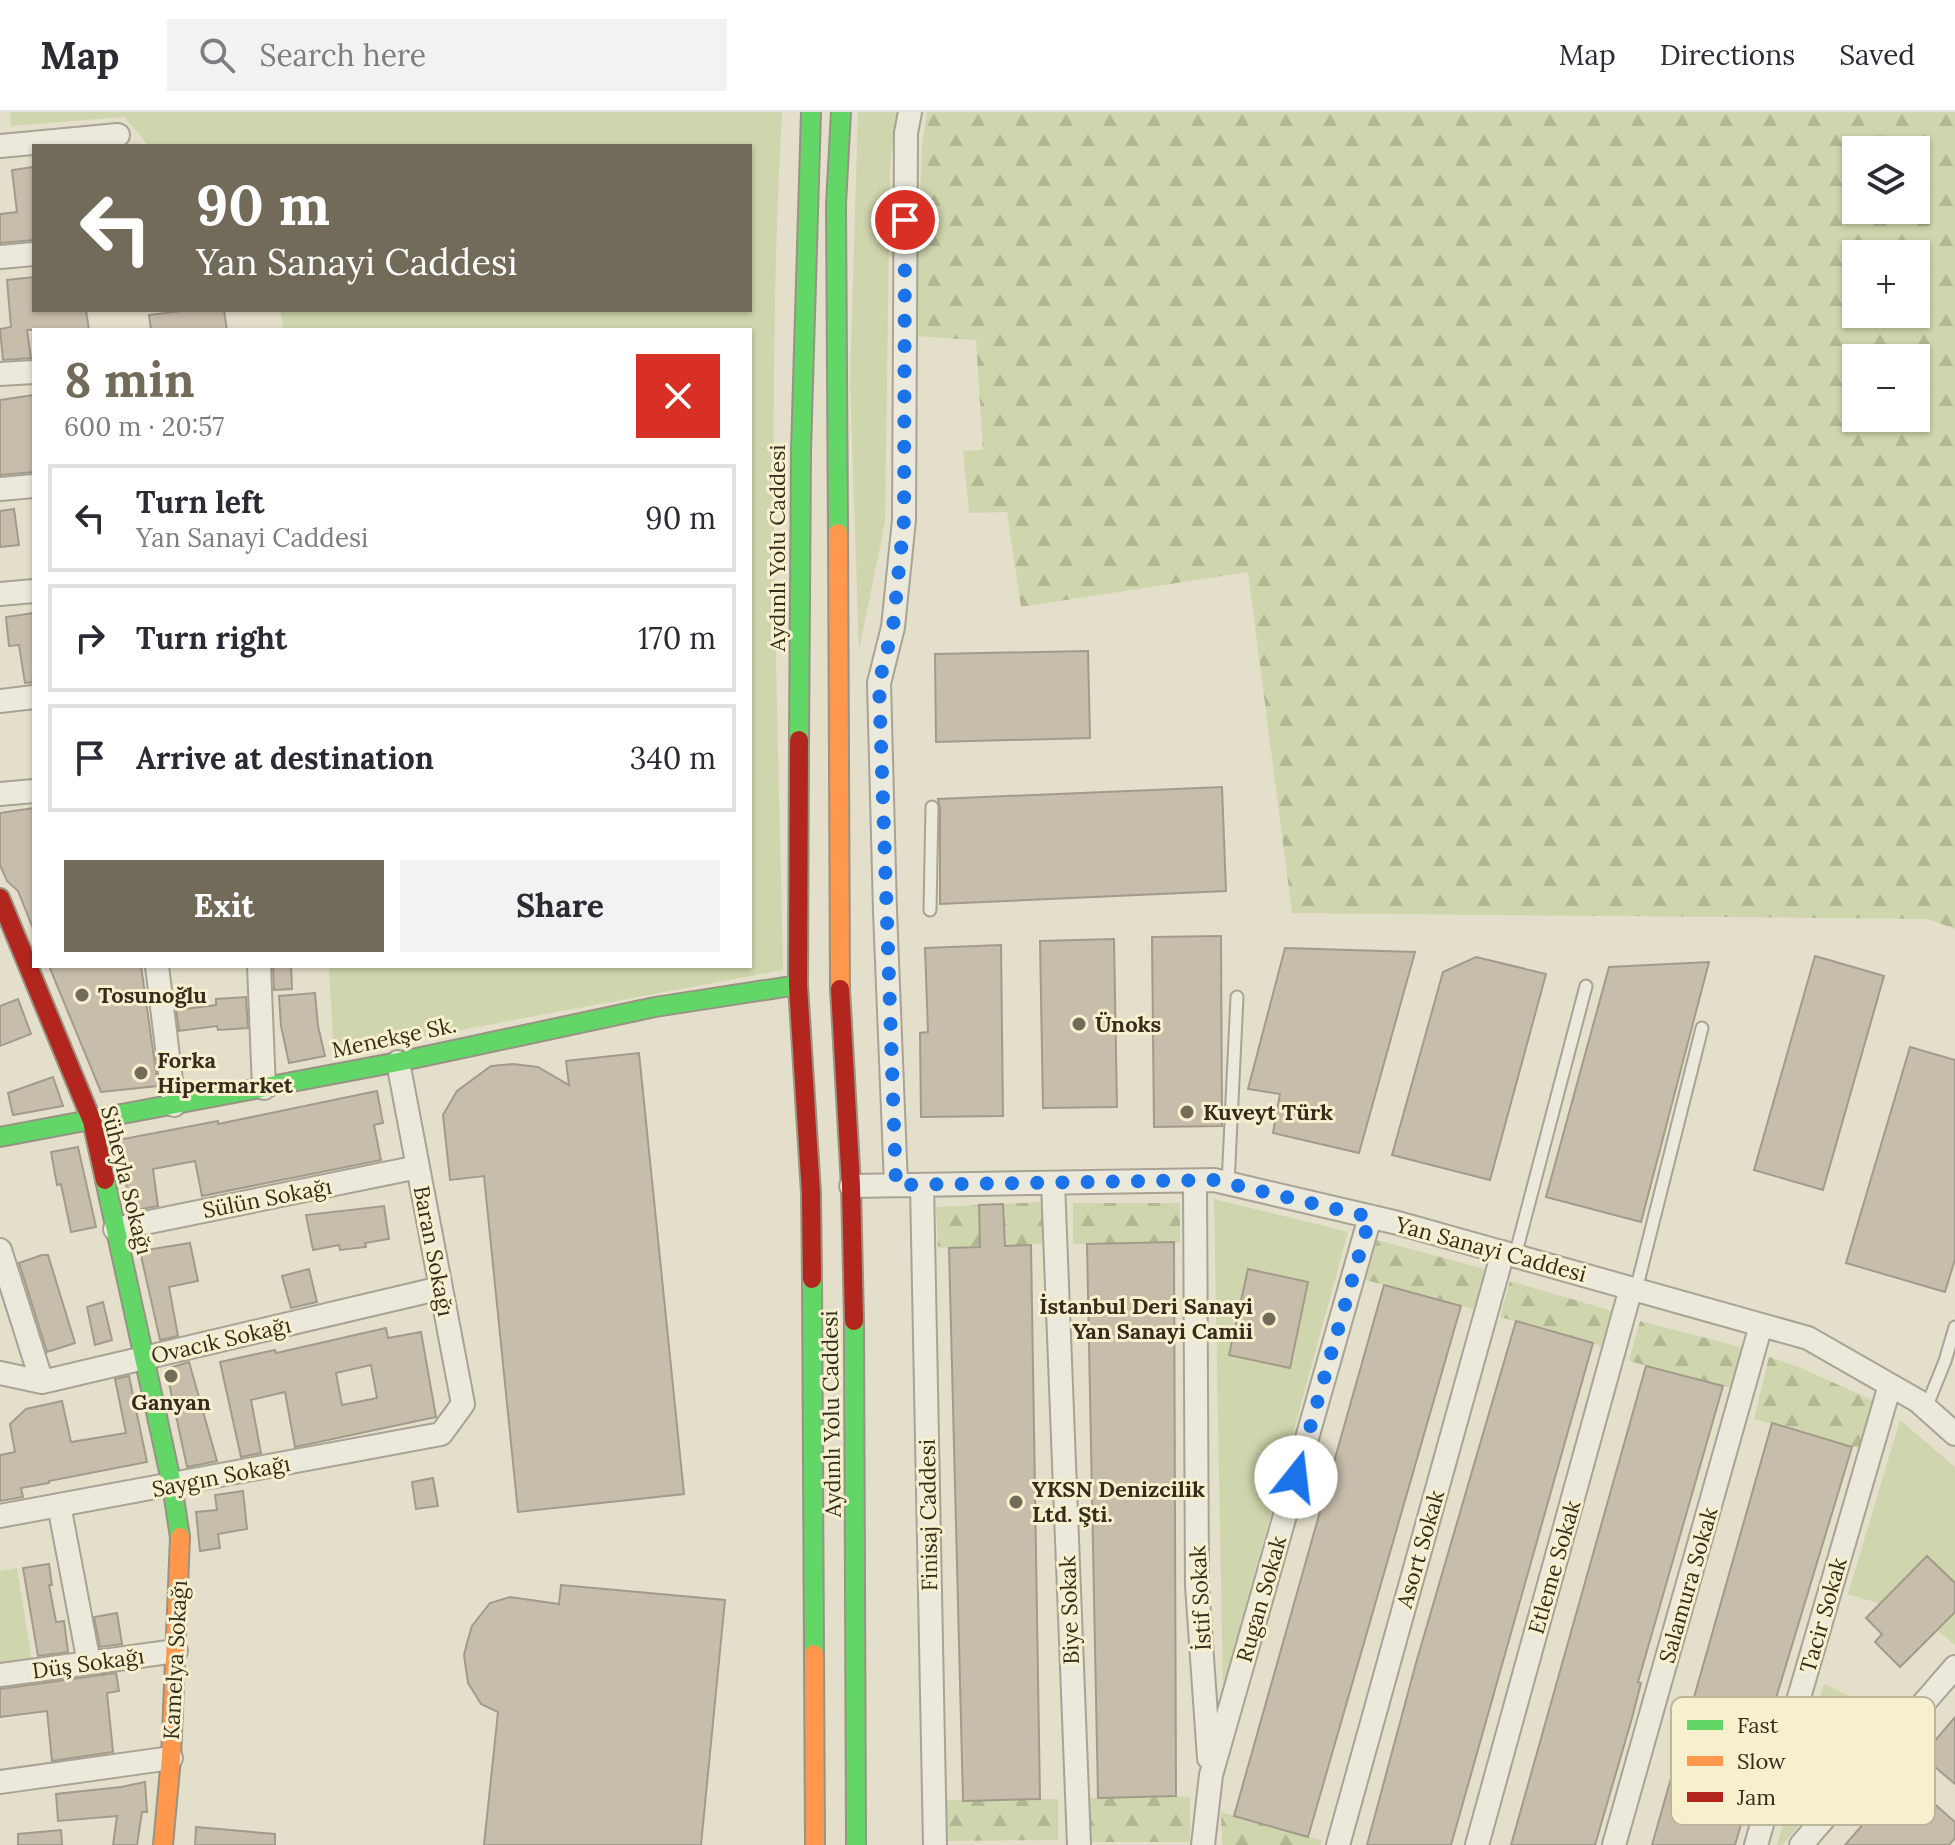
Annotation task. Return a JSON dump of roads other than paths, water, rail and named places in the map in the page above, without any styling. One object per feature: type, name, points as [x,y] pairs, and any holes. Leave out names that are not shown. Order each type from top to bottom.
[{"type":"main road","name":"Aydınlı Yolu Caddesi","points":[[811,112],[801,451],[819,983],[851,1186],[856,1423],[856,1845]]},
{"type":"main road","name":"Aydınlı Yolu Caddesi","points":[[815,1845],[811,1193],[819,983],[836,204],[841,112]]},
{"type":"main road","name":"Süheyla Sokağı","points":[[0,898],[92,1121],[172,1485]]},
{"type":"main road","name":"Menekşe Sk.","points":[[0,1137],[398,1062],[655,1007],[819,983]]},
{"type":"main road","name":"Kamelya Sokağı","points":[[171,1758],[181,1541],[172,1485]]},
{"type":"main road","points":[[163,1845],[171,1758]]},
{"type":"street","points":[[896,1185],[879,683],[893,627],[904,520],[906,133],[910,112]]},
{"type":"street","points":[[0,146],[118,135]]},
{"type":"street","points":[[0,257],[32,254]]},
{"type":"street","points":[[0,374],[32,372]]},
{"type":"street","points":[[0,489],[32,486]]},
{"type":"street","points":[[0,594],[32,591]]},
{"type":"street","points":[[0,701],[32,697]]},
{"type":"street","points":[[0,794],[32,791]]},
{"type":"street","points":[[157,968],[174,1105]]},
{"type":"street","points":[[259,968],[264,1088]]},
{"type":"street","name":"Baran Sokağı","points":[[398,1062],[463,1404],[441,1434]]},
{"type":"street","name":"Sülün Sokağı","points":[[115,1229],[418,1167]]},
{"type":"street","name":"Yan Sanayi Caddesi","points":[[851,1186],[1214,1180],[1370,1217],[1808,1338],[1926,1408],[1955,1434]]},
{"type":"street","name":"İstif Sokak","points":[[1195,1181],[1197,1586],[1211,1775]]},
{"type":"street","name":"Biye Sokak","points":[[1053,1183],[1079,1845]]},
{"type":"street","name":"Finisaj Caddesi","points":[[922,1185],[935,1845]]},
{"type":"street","name":"Rugan Sokak","points":[[1203,1845],[1211,1775],[1370,1217]]},
{"type":"street","name":"Asort Sokak","points":[[1338,1845],[1509,1254]]},
{"type":"street","points":[[1,1257],[42,1382]]},
{"type":"street","name":"Ovacık Sokağı","points":[[0,1373],[42,1382],[441,1288]]},
{"type":"street","name":"Etleme Sokak","points":[[1477,1845],[1634,1289]]},
{"type":"street","name":"Salamura Sokak","points":[[1614,1845],[1761,1325]]},
{"type":"street","name":"Tacir Sokak","points":[[1799,1697],[1890,1385]]},
{"type":"street","name":"Saygın Sokağı","points":[[0,1516],[441,1434]]},
{"type":"street","points":[[59,1505],[89,1663]]},
{"type":"street","name":"Düş Sokağı","points":[[0,1675],[176,1651]]},
{"type":"street","points":[[1929,1697],[1955,1667]]},
{"type":"street","name":"Kamelya Sokağı","points":[[0,1782],[171,1758]]},
{"type":"street","name":"Tacir Sokak","points":[[1756,1845],[1762,1825]]},
{"type":"street","points":[[1801,1845],[1818,1825]]},
{"type":"lane","points":[[930,910],[932,807]]},
{"type":"lane","points":[[1509,1254],[1586,986]]},
{"type":"lane","points":[[1228,1184],[1237,997]]},
{"type":"lane","points":[[1634,1289],[1702,1028]]},
{"type":"lane","points":[[1926,1408],[1955,1327]]},
{"type":"place","name":"Tosunoğlu","points":[[82,995]]},
{"type":"place","name":"Ünoks","points":[[1079,1024]]},
{"type":"place","name":"Forka Hipermarket","points":[[141,1073]]},
{"type":"place","name":"Kuveyt Türk","points":[[1187,1112]]},
{"type":"place","name":"İstanbul Deri Sanayi Yan Sanayi Camii","points":[[1269,1319]]},
{"type":"place","name":"Ganyan","points":[[171,1376]]},
{"type":"place","name":"YKSN Denizcilik Ltd. Şti.","points":[[1016,1502]]}]
